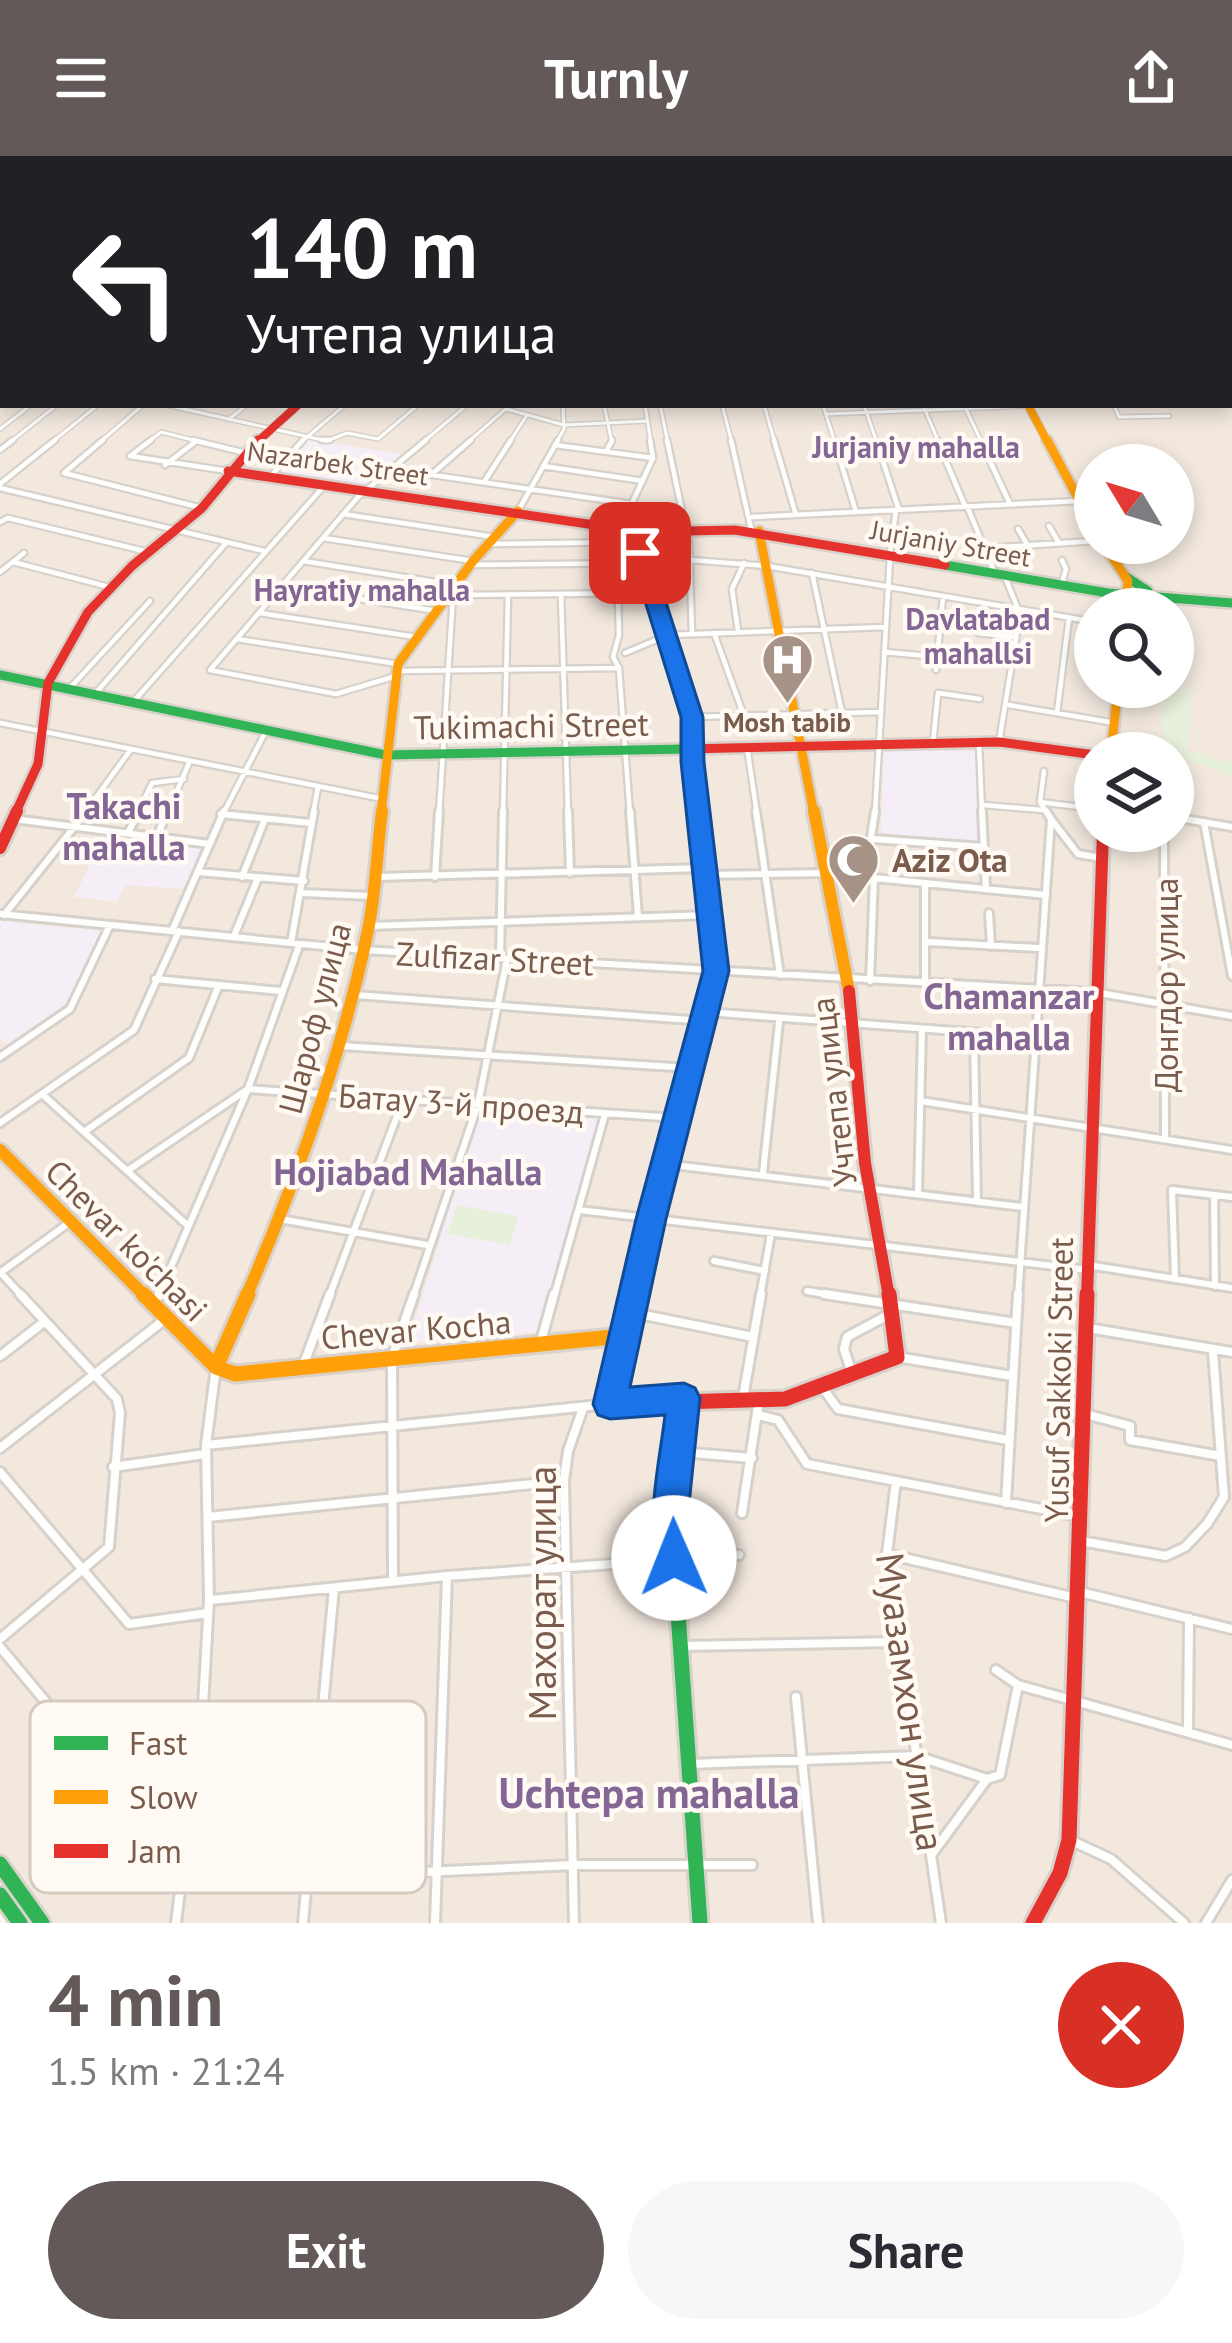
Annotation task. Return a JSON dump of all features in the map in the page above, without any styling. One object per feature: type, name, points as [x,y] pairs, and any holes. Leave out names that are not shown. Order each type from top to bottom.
[{"type":"main road","points":[[107,587],[198,507],[267,428],[292,408]]},
{"type":"main road","points":[[1030,408],[1074,493]]},
{"type":"main road","points":[[0,848],[38,764],[42,687],[107,587],[144,551],[202,508],[230,471]]},
{"type":"main road","name":"Nazarbek Street","points":[[230,471],[642,534],[684,529]]},
{"type":"main road","name":"Шароф улица","points":[[217,1367],[280,1219],[340,1046],[369,926],[397,670],[471,563],[517,512]]},
{"type":"main road","name":"Jurjaniy Street","points":[[684,529],[755,529],[1077,588]]},
{"type":"main road","name":"Учтепа улица","points":[[755,529],[780,630],[856,1025],[871,1188],[897,1357]]},
{"type":"main road","name":"Jurjaniy Street","points":[[999,574],[1085,588]]},
{"type":"main road","name":"Jurjaniy Street","points":[[1194,598],[1232,600]]},
{"type":"main road","name":"Tukimachi Street","points":[[0,676],[386,755],[979,742],[1074,752]]},
{"type":"main road","points":[[1114,732],[1116,708]]},
{"type":"main road","points":[[0,835],[28,775],[38,733]]},
{"type":"main road","name":"Yusuf Sakkoki Street","points":[[1034,1923],[1060,1874],[1069,1840],[1102,852]]},
{"type":"main road","name":"Chevar ko'chasi","points":[[0,1150],[217,1367]]},
{"type":"main road","points":[[622,1336],[610,1404],[684,1398],[784,1400],[897,1357]]},
{"type":"main road","name":"Chevar Kocha","points":[[217,1367],[236,1374],[622,1336]]},
{"type":"main road","points":[[684,1398],[671,1514],[700,1923]]},
{"type":"main road","points":[[0,1864],[42,1923]]},
{"type":"main road","points":[[0,1895],[20,1923]]},
{"type":"street","points":[[0,429],[28,408]]},
{"type":"street","points":[[0,450],[53,408]]},
{"type":"street","points":[[0,486],[94,408]]},
{"type":"street","points":[[139,408],[64,473],[198,507]]},
{"type":"street","points":[[191,408],[328,440],[344,434],[378,439],[414,408]]},
{"type":"street","points":[[229,419],[243,408]]},
{"type":"street","points":[[271,476],[306,436],[341,408]]},
{"type":"street","points":[[397,670],[336,694],[210,671],[366,490],[463,408]]},
{"type":"street","points":[[432,474],[507,408]]},
{"type":"street","points":[[511,408],[565,424],[648,421]]},
{"type":"street","points":[[517,512],[565,424],[562,408]]},
{"type":"street","points":[[604,408],[612,442],[606,452]]},
{"type":"street","points":[[621,528],[653,458],[646,408]]},
{"type":"street","points":[[661,408],[690,560],[692,634]]},
{"type":"street","points":[[723,408],[755,529],[796,515],[1074,501]]},
{"type":"street","points":[[765,408],[796,515]]},
{"type":"street","points":[[824,408],[856,512]]},
{"type":"street","points":[[924,408],[1017,610],[1015,664],[999,742]]},
{"type":"street","points":[[966,408],[1010,504]]},
{"type":"street","points":[[1115,408],[1119,417],[1169,416]]},
{"type":"street","points":[[826,414],[866,409],[897,510],[869,876],[870,981]]},
{"type":"street","points":[[484,482],[527,414]]},
{"type":"street","points":[[230,471],[165,465],[130,456],[159,432],[245,453]]},
{"type":"street","points":[[165,465],[196,441]]},
{"type":"street","points":[[555,446],[653,458]]},
{"type":"street","points":[[543,466],[643,481]]},
{"type":"street","points":[[391,468],[632,504]]},
{"type":"street","points":[[132,704],[326,484]]},
{"type":"street","points":[[0,486],[264,551]]},
{"type":"street","points":[[344,514],[491,541],[642,534],[642,563],[692,717],[716,971],[622,1336]]},
{"type":"street","points":[[0,522],[6,517],[144,551]]},
{"type":"street","points":[[1049,526],[1059,544]]},
{"type":"street","points":[[1018,529],[1028,546]]},
{"type":"street","points":[[323,538],[471,563],[642,563]]},
{"type":"street","points":[[93,696],[226,543]]},
{"type":"street","points":[[987,548],[1074,543]]},
{"type":"street","points":[[0,572],[24,554]]},
{"type":"street","points":[[690,560],[812,573],[1074,619]]},
{"type":"street","points":[[1062,560],[1066,568],[1062,583]]},
{"type":"street","points":[[303,561],[453,592],[508,596],[652,593]]},
{"type":"street","points":[[13,562],[107,587]]},
{"type":"street","points":[[738,631],[732,589],[744,563]]},
{"type":"street","points":[[812,573],[842,713]]},
{"type":"street","points":[[282,587],[436,611]]},
{"type":"street","points":[[435,877],[453,592]]},
{"type":"street","points":[[561,594],[570,872]]},
{"type":"street","points":[[618,594],[619,635],[613,657],[619,668],[638,916]]},
{"type":"street","points":[[393,1580],[392,1358],[478,1104],[504,958],[503,670],[508,596]]},
{"type":"street","points":[[936,670],[943,596]]},
{"type":"street","points":[[67,691],[150,601]]},
{"type":"street","points":[[260,613],[417,638]]},
{"type":"street","points":[[1057,713],[1069,618]]},
{"type":"street","points":[[626,652],[668,635],[885,627]]},
{"type":"street","points":[[714,633],[744,716]]},
{"type":"street","points":[[978,633],[1018,637]]},
{"type":"street","points":[[237,639],[397,670],[619,668]]},
{"type":"street","points":[[884,652],[1015,664]]},
{"type":"street","points":[[933,743],[941,692],[980,699]]},
{"type":"street","points":[[1009,705],[1115,723]]},
{"type":"street","points":[[692,717],[880,712]]},
{"type":"street","points":[[0,722],[129,752],[383,800]]},
{"type":"street","points":[[0,1123],[134,1030],[221,814],[266,731]]},
{"type":"street","points":[[979,742],[986,889]]},
{"type":"street","points":[[747,747],[780,975]]},
{"type":"street","points":[[2,915],[129,752]]},
{"type":"street","points":[[157,837],[189,763]]},
{"type":"street","points":[[1044,771],[1041,806],[1078,854],[1102,859]]},
{"type":"street","points":[[128,833],[152,783],[184,779]]},
{"type":"street","points":[[154,1304],[248,1089],[281,991],[295,944],[318,787]]},
{"type":"street","points":[[983,805],[1074,807]]},
{"type":"street","points":[[221,814],[311,823]]},
{"type":"street","points":[[14,819],[210,844]]},
{"type":"street","points":[[242,877],[265,819]]},
{"type":"street","points":[[1006,1503],[1036,989],[1051,819]]},
{"type":"street","points":[[1194,820],[1232,827]]},
{"type":"street","points":[[1204,822],[1232,976]]},
{"type":"street","points":[[874,839],[985,848]]},
{"type":"street","name":"Донгдор улица","points":[[1164,852],[1165,1138]]},
{"type":"street","points":[[374,878],[634,871],[824,873],[1046,895]]},
{"type":"street","points":[[198,872],[304,881]]},
{"type":"street","points":[[235,936],[258,878]]},
{"type":"street","points":[[925,883],[925,985]]},
{"type":"street","points":[[302,893],[372,896]]},
{"type":"street","points":[[989,913],[991,946]]},
{"type":"street","name":"Zulfizar Street","points":[[2,915],[363,950],[1094,992],[1232,1016]]},
{"type":"street","points":[[369,926],[710,915]]},
{"type":"street","points":[[0,1057],[70,1009],[110,925]]},
{"type":"street","points":[[928,941],[1039,948]]},
{"type":"street","points":[[155,979],[281,991]]},
{"type":"street","points":[[83,1132],[189,1058],[219,985]]},
{"type":"street","points":[[353,995],[1033,1036]]},
{"type":"street","points":[[763,1173],[779,1020]]},
{"type":"street","points":[[918,1193],[922,1030]]},
{"type":"street","points":[[974,1034],[976,1202]]},
{"type":"street","points":[[340,1046],[690,1068]]},
{"type":"street","points":[[127,1172],[248,1089]]},
{"type":"street","name":"Батау 3-й проезд","points":[[248,1089],[677,1118]]},
{"type":"street","points":[[44,1095],[186,1224]]},
{"type":"street","points":[[303,1366],[404,1098]]},
{"type":"street","points":[[921,1101],[1232,1150]]},
{"type":"street","points":[[540,1345],[605,1114]]},
{"type":"street","points":[[665,1164],[1023,1207]]},
{"type":"street","points":[[1174,1279],[1172,1190],[1232,1197]]},
{"type":"street","points":[[1214,1195],[1214,1286]]},
{"type":"street","points":[[579,1210],[1232,1288]]},
{"type":"street","points":[[280,1219],[427,1245]]},
{"type":"street","points":[[45,1701],[0,1643],[110,1547],[120,1405],[0,1272],[71,1221]]},
{"type":"street","points":[[743,1398],[772,1233]]},
{"type":"street","points":[[713,1261],[765,1271]]},
{"type":"street","points":[[807,1291],[892,1308],[1016,1323]]},
{"type":"street","points":[[852,1374],[844,1349],[847,1336],[892,1308]]},
{"type":"street","points":[[629,1312],[753,1337]]},
{"type":"street","points":[[0,1356],[44,1322]]},
{"type":"street","points":[[0,1448],[159,1324]]},
{"type":"street","points":[[1086,1328],[1232,1352]]},
{"type":"street","points":[[1081,1541],[1175,1554],[1228,1498],[1213,1352]]},
{"type":"street","points":[[897,1357],[1012,1376]]},
{"type":"street","name":"Шароф улица","points":[[203,1701],[209,1613],[206,1449],[217,1367]]},
{"type":"street","points":[[822,1387],[838,1409],[1008,1440]]},
{"type":"street","points":[[742,1513],[759,1399]]},
{"type":"street","points":[[113,1467],[206,1449],[394,1425],[610,1404]]},
{"type":"street","name":"Махорат улица","points":[[574,1923],[564,1481],[583,1408]]},
{"type":"street","points":[[1084,1414],[1130,1426],[1130,1440],[1221,1456]]},
{"type":"street","points":[[760,1415],[778,1420],[807,1464],[1082,1517]]},
{"type":"street","points":[[1220,1429],[1232,1432]]},
{"type":"street","points":[[680,1452],[752,1458]]},
{"type":"street","points":[[0,1472],[129,1624],[209,1613]]},
{"type":"street","points":[[208,1517],[564,1481]]},
{"type":"street","name":"Муазамхон улица","points":[[896,1481],[886,1554],[941,1923]]},
{"type":"street","points":[[886,1554],[1232,1629]]},
{"type":"street","points":[[209,1600],[393,1580],[739,1555]]},
{"type":"street","points":[[435,1923],[448,1576]]},
{"type":"street","points":[[323,1701],[334,1588]]},
{"type":"street","points":[[1188,1732],[1189,1618]]},
{"type":"street","points":[[682,1646],[897,1642]]},
{"type":"street","points":[[996,1670],[1018,1684],[1232,1745]]},
{"type":"street","points":[[689,1764],[917,1756],[987,1779],[1000,1775],[1018,1684]]},
{"type":"street","points":[[796,1697],[818,1923]]},
{"type":"street","points":[[932,1854],[987,1779]]},
{"type":"street","points":[[1069,1840],[1111,1859],[1184,1923]]},
{"type":"street","points":[[426,1872],[752,1864]]},
{"type":"street","points":[[1206,1923],[1232,1880]]},
{"type":"street","name":"Шароф улица","points":[[176,1923],[180,1893]]},
{"type":"street","points":[[303,1923],[306,1893]]},
{"type":"shaded area","points":[[0,408],[289,408],[259,433],[198,507],[98,593],[41,685],[46,687],[95,603],[202,508],[295,408],[1232,408],[1232,597],[1194,595],[1194,588],[1074,588],[1074,708],[1194,708],[1194,599],[1232,604],[1232,1923],[42,1923],[0,1864]]},
{"type":"shaded area","points":[[307,439],[401,454],[366,486],[279,473]]},
{"type":"shaded area","points":[[884,750],[975,751],[977,842],[881,833]]},
{"type":"shaded area","points":[[104,837],[203,848],[184,889],[125,885],[117,902],[74,897]]},
{"type":"shaded area","points":[[0,921],[104,931],[67,1003],[7,1044],[0,1039]]},
{"type":"shaded area","points":[[480,1108],[600,1118],[561,1259],[538,1332],[408,1343]]},
{"type":"green space","points":[[1161,708],[1191,708],[1189,732],[1163,732]]},
{"type":"green space","points":[[1194,753],[1232,763],[1232,775],[1194,763]]},
{"type":"green space","points":[[457,1205],[518,1216],[510,1245],[447,1234]]},
{"type":"traffic: fast","points":[[945,565],[1108,593],[1232,603]]},
{"type":"traffic: fast","points":[[1125,576],[1143,588]]},
{"type":"traffic: fast","points":[[0,675],[386,755],[684,749]]},
{"type":"traffic: fast","points":[[684,1398],[671,1514],[700,1923]]},
{"type":"traffic: fast","points":[[0,1864],[42,1923]]},
{"type":"traffic: fast","points":[[0,1895],[20,1923]]},
{"type":"traffic: slow","points":[[1030,408],[1074,491]]},
{"type":"traffic: slow","points":[[216,1367],[280,1219],[340,1046],[369,926],[398,664],[473,561],[518,511]]},
{"type":"traffic: slow","points":[[759,531],[849,991]]},
{"type":"traffic: slow","points":[[1117,564],[1127,588]]},
{"type":"traffic: slow","points":[[1113,732],[1116,708]]},
{"type":"traffic: slow","points":[[0,1150],[216,1367],[235,1374],[623,1336],[613,1388]]},
{"type":"traffic: jam","points":[[0,848],[38,764],[48,683],[88,612],[132,566],[202,508],[263,434],[294,408]]},
{"type":"traffic: jam","points":[[228,471],[642,532],[735,530],[945,565]]},
{"type":"traffic: jam","points":[[684,749],[999,742],[1074,752]]},
{"type":"traffic: jam","points":[[1033,1923],[1060,1873],[1069,1840],[1102,852]]},
{"type":"traffic: jam","points":[[613,1388],[610,1404],[785,1399],[897,1357],[883,1247],[865,1163],[849,991]]},
{"type":"place","name":"Mosh tabib","points":[[787,705]]},
{"type":"place","name":"Aziz Ota","points":[[853,905]]},
{"type":"district","name":"Jurjaniy mahalla","points":[[916,446]]},
{"type":"district","name":"Hayratiy mahalla","points":[[362,589]]},
{"type":"district","name":"Davlatabad mahallsi","points":[[978,635]]},
{"type":"district","name":"Takachi mahalla","points":[[124,826]]},
{"type":"district","name":"Chamanzar mahalla","points":[[1009,1016]]},
{"type":"district","name":"Hojiabad Mahalla","points":[[408,1171]]},
{"type":"district","name":"Uchtepa mahalla","points":[[649,1792]]},
{"type":"route","points":[[640,553],[692,717],[692,762],[716,971],[622,1336],[610,1404],[684,1398],[671,1514],[674,1558]]}]
